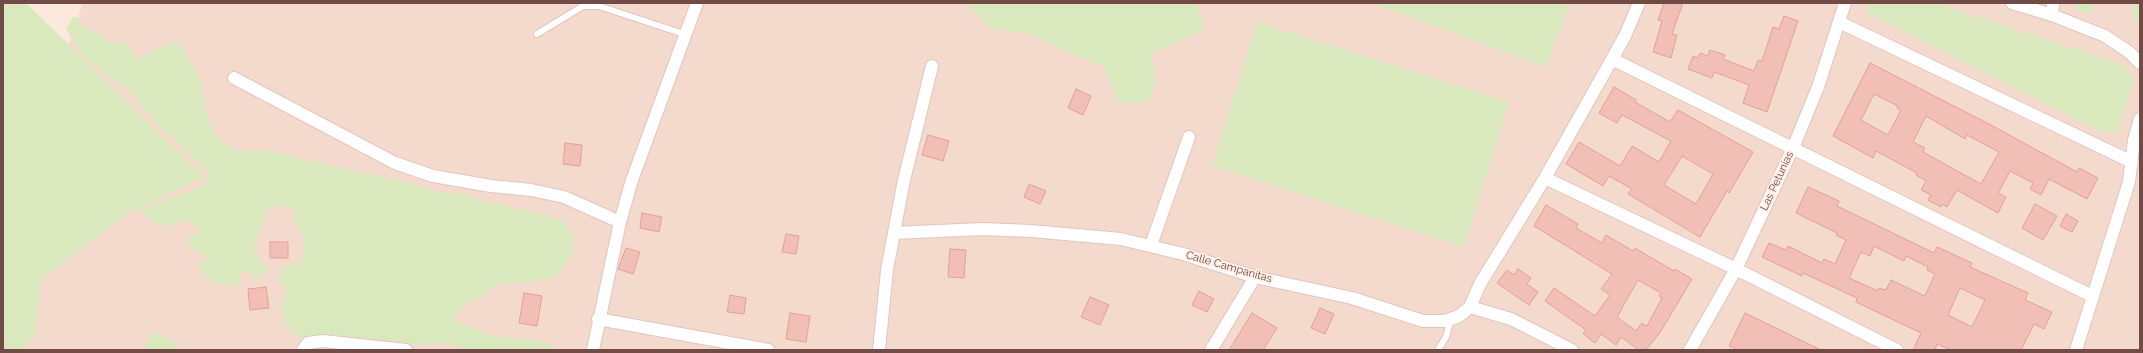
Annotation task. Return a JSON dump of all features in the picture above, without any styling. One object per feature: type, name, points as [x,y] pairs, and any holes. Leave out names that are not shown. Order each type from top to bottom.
[{"type":"street","points":[[593,350],[598,319],[620,222],[632,180],[687,34],[697,3]]},
{"type":"street","points":[[1572,350],[1511,319],[1470,307],[1480,284],[1545,178],[1625,36],[1639,3]]},
{"type":"street","name":"Las Petunias","points":[[1690,350],[1736,269],[1793,148],[1818,87],[1845,3]]},
{"type":"street","points":[[2012,3],[2052,9],[2105,36],[2129,52],[2140,63]]},
{"type":"street","points":[[1839,22],[2132,162]]},
{"type":"street","points":[[1612,59],[2092,296]]},
{"type":"street","points":[[879,350],[887,270],[904,180],[932,66]]},
{"type":"street","points":[[234,78],[403,165],[433,176],[491,186],[530,190],[564,197],[620,222]]},
{"type":"street","points":[[2076,350],[2129,182],[2140,119]]},
{"type":"street","points":[[1151,245],[1189,137]]},
{"type":"street","points":[[1545,178],[1736,269],[1897,350]]},
{"type":"street","name":"Calle Campanitas","points":[[894,233],[982,229],[1031,231],[1121,239],[1151,245],[1255,277],[1352,298],[1424,320],[1445,321],[1459,316],[1470,307]]},
{"type":"street","points":[[1211,350],[1255,277]]},
{"type":"street","points":[[598,319],[768,350]]},
{"type":"street","points":[[303,350],[308,343],[323,341],[406,350]]},
{"type":"lane","points":[[537,34],[583,6],[599,6],[687,34]]},
{"type":"lane","points":[[1438,350],[1446,337],[1451,319]]},
{"type":"shaded area","points":[[83,3],[2140,3],[2140,350],[3,350],[3,234]]},
{"type":"green space","points":[[3,3],[26,3],[204,177],[128,213],[41,280],[35,335],[21,350],[3,350]]},
{"type":"green space","points":[[967,3],[1196,3],[1205,29],[1151,54],[1156,81],[1147,103],[1118,102],[1104,67],[1069,53],[1036,36],[989,28]]},
{"type":"green space","points":[[1372,3],[1570,3],[1546,67]]},
{"type":"green space","points":[[1869,3],[1936,3],[2124,65],[2135,79],[2117,133],[2100,131],[1867,13]]},
{"type":"green space","points":[[2073,3],[2095,3],[2090,13],[2083,13]]},
{"type":"green space","points":[[2135,3],[2140,3],[2140,23],[2136,23],[2137,26],[2134,21],[2133,7]]},
{"type":"green space","points":[[73,17],[78,17],[81,24],[106,38],[109,43],[116,44],[122,40],[130,45],[134,56],[140,59],[172,41],[182,46],[201,80],[205,109],[216,136],[236,151],[265,150],[393,180],[400,180],[440,192],[462,193],[487,202],[547,215],[564,222],[574,236],[571,256],[558,275],[532,282],[497,284],[484,296],[461,307],[453,319],[487,334],[510,339],[531,339],[550,344],[554,350],[468,350],[446,343],[398,346],[336,336],[299,338],[286,325],[281,309],[286,288],[279,283],[280,273],[283,267],[302,262],[305,237],[296,225],[293,209],[273,204],[267,212],[254,248],[268,271],[256,279],[249,273],[242,271],[239,285],[227,286],[211,281],[197,265],[210,260],[190,248],[186,239],[198,234],[200,228],[183,220],[163,227],[147,217],[141,209],[203,186],[209,177],[207,173],[173,138],[159,127],[133,94],[84,57],[66,29]]},
{"type":"green space","points":[[1257,22],[1509,102],[1464,247],[1212,166]]},
{"type":"green space","points":[[156,332],[176,344],[178,350],[143,350],[151,335]]},
{"type":"building","points":[[1664,3],[1683,3],[1672,34],[1677,35],[1671,58],[1653,52],[1662,21],[1658,20]]},
{"type":"building","points":[[1784,16],[1798,21],[1767,112],[1743,103],[1749,85],[1714,72],[1712,78],[1688,69],[1693,56],[1698,58],[1700,53],[1708,56],[1710,50],[1725,55],[1723,59],[1754,71],[1758,60],[1762,61],[1773,27],[1779,29]]},
{"type":"building","points":[[1870,63],[1989,124],[2077,172],[2079,168],[2098,178],[2087,199],[2049,179],[2041,195],[2030,189],[2033,183],[2010,171],[1998,193],[2006,197],[1998,213],[1957,190],[1947,207],[1942,204],[1941,207],[1928,200],[1931,195],[1921,190],[1926,181],[1916,175],[1917,173],[1876,151],[1873,158],[1833,136]],"holes":[[[1874,94],[1898,106],[1897,108],[1901,110],[1888,135],[1861,120]],[[1926,116],[1965,139],[1967,135],[1999,152],[1981,184],[1923,152],[1925,148],[1913,142]]]},
{"type":"building","points":[[1614,87],[1636,100],[1635,102],[1670,122],[1678,110],[1753,152],[1729,193],[1727,191],[1700,237],[1628,194],[1632,189],[1609,176],[1603,186],[1566,164],[1579,142],[1620,166],[1632,146],[1659,162],[1671,141],[1622,115],[1617,123],[1599,113]],"holes":[[[1682,156],[1713,174],[1696,204],[1664,185]]]},
{"type":"building","points":[[1076,89],[1091,96],[1083,115],[1068,108]]},
{"type":"building","points":[[928,135],[949,141],[943,161],[922,155]]},
{"type":"building","points":[[565,143],[582,145],[580,166],[563,164]]},
{"type":"building","points":[[1029,184],[1046,191],[1040,204],[1024,197]]},
{"type":"building","points":[[1808,187],[1839,201],[1837,206],[1934,253],[1937,247],[1972,263],[1970,267],[2028,293],[2025,300],[2052,312],[2044,329],[2034,324],[2021,350],[1951,350],[1937,344],[1935,350],[1913,350],[1921,333],[1856,302],[1857,298],[1803,273],[1802,276],[1762,257],[1769,243],[1786,250],[1788,246],[1822,263],[1824,259],[1835,264],[1846,240],[1836,235],[1837,233],[1796,213]],"holes":[[[1874,246],[1904,261],[1906,256],[1928,267],[1927,270],[1935,274],[1925,296],[1891,280],[1886,290],[1879,288],[1878,291],[1849,278],[1861,252],[1870,256]],[[1960,288],[1985,300],[1972,327],[1948,315]]]},
{"type":"building","points":[[2035,204],[2057,216],[2043,240],[2022,228]]},
{"type":"building","points":[[1546,205],[1578,224],[1576,228],[1602,243],[1606,235],[1633,251],[1635,248],[1674,271],[1675,269],[1692,279],[1661,331],[1646,350],[1639,350],[1621,337],[1616,345],[1601,334],[1595,343],[1583,334],[1586,330],[1545,301],[1554,288],[1595,316],[1610,295],[1601,289],[1612,274],[1534,226]],"holes":[[[1638,280],[1661,293],[1659,296],[1662,298],[1647,326],[1642,323],[1636,331],[1617,317]]]},
{"type":"building","points":[[642,213],[662,217],[659,232],[640,228]]},
{"type":"building","points":[[2066,214],[2078,221],[2072,232],[2060,226]]},
{"type":"building","points":[[786,234],[799,236],[796,254],[782,252]]},
{"type":"building","points":[[270,242],[288,242],[288,258],[270,258]]},
{"type":"building","points":[[626,248],[640,252],[633,274],[618,269]]},
{"type":"building","points":[[950,249],[966,250],[964,278],[948,277]]},
{"type":"building","points":[[1518,269],[1531,278],[1527,284],[1538,292],[1529,305],[1497,283],[1507,270],[1514,275]]},
{"type":"building","points":[[266,287],[269,308],[250,310],[248,289]]},
{"type":"building","points":[[1199,291],[1214,299],[1207,312],[1192,305]]},
{"type":"building","points":[[524,293],[542,296],[537,326],[519,323]]},
{"type":"building","points":[[730,295],[746,298],[744,314],[727,312]]},
{"type":"building","points":[[1090,297],[1109,305],[1100,325],[1081,317]]},
{"type":"building","points":[[1320,308],[1334,314],[1325,334],[1311,328]]},
{"type":"building","points":[[790,313],[810,316],[806,342],[786,339]]},
{"type":"building","points":[[1252,313],[1277,328],[1263,350],[1229,350]]},
{"type":"building","points":[[1745,313],[1821,350],[1738,350],[1729,346]]}]
